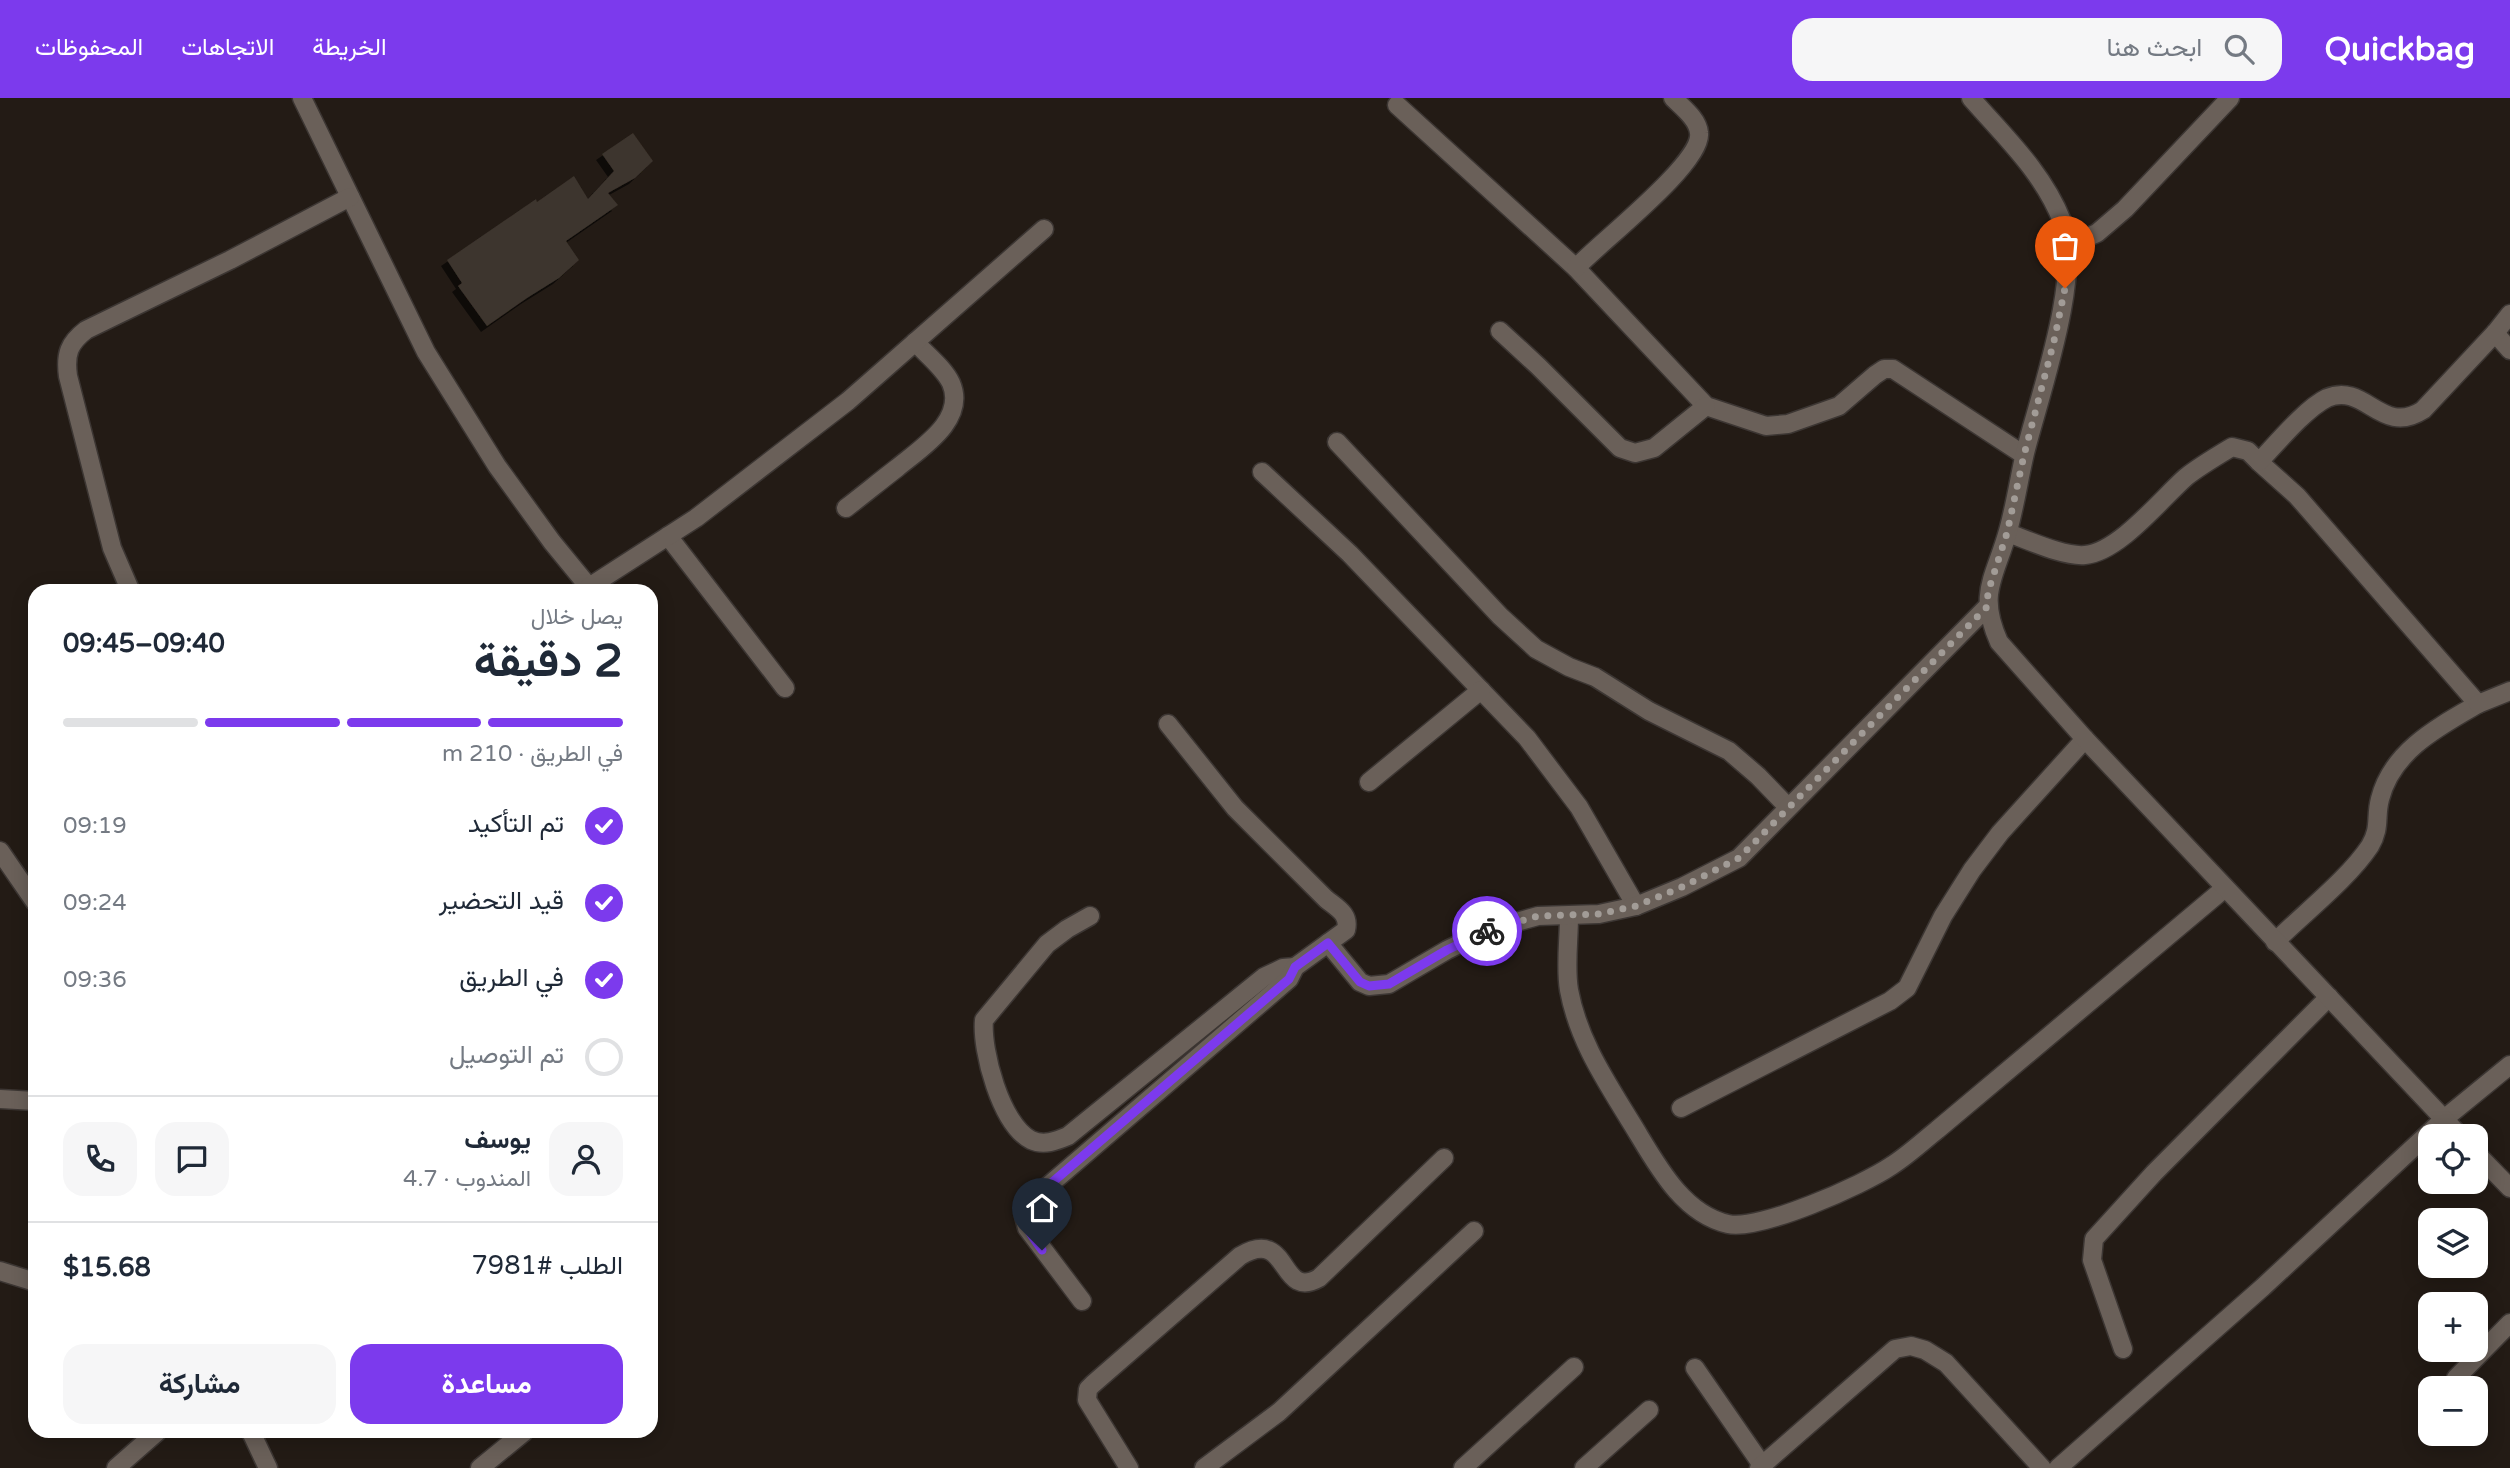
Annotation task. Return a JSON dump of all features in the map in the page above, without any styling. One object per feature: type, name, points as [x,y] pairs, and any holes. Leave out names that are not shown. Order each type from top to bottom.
[{"type":"street","points":[[302,98],[426,352],[497,466],[552,542],[587,584]]},
{"type":"street","points":[[1576,268],[1651,199],[1695,151],[1700,135],[1698,126],[1673,98]]},
{"type":"street","points":[[1970,98],[2032,168],[2047,189],[2063,223],[2068,246],[2068,268],[2056,330],[2007,533],[1988,592],[1987,607],[1999,642],[2085,739],[2449,1124]]},
{"type":"street","points":[[2068,246],[2096,233],[2125,209],[2230,98]]},
{"type":"street","points":[[1397,105],[1576,268],[1706,406],[1756,423],[1788,425],[1839,405],[1884,369],[1892,369],[2024,455]]},
{"type":"street","points":[[128,584],[112,548],[68,376],[68,349],[74,339],[86,330],[230,260],[350,197]]},
{"type":"street","points":[[598,584],[696,518],[848,401],[1044,229]]},
{"type":"street","points":[[2259,462],[2294,425],[2325,399],[2341,394],[2355,398],[2388,416],[2411,418],[2423,410],[2496,333],[2510,314]]},
{"type":"street","points":[[1500,331],[1620,448],[1635,453],[1654,448],[1706,406]]},
{"type":"street","points":[[2496,333],[2510,350]]},
{"type":"street","points":[[846,508],[933,439],[954,406],[950,380],[915,342]]},
{"type":"street","points":[[1337,442],[1500,616],[1536,649],[1569,667],[1595,677],[1649,711],[1729,751],[1788,807]]},
{"type":"street","points":[[2007,533],[2069,553],[2084,555],[2103,551],[2150,513],[2187,476],[2232,447],[2248,451],[2297,496],[2478,704]]},
{"type":"street","points":[[1262,472],[1350,554],[1527,738],[1579,807],[1636,906]]},
{"type":"street","points":[[668,536],[785,688]]},
{"type":"street","points":[[1328,943],[1360,982],[1369,986],[1389,984],[1488,930],[1538,916],[1599,914],[1636,906],[1682,887],[1739,858],[1987,607]]},
{"type":"street","points":[[1369,782],[1481,690]]},
{"type":"street","points":[[2275,942],[2369,848],[2378,830],[2380,800],[2390,775],[2407,751],[2436,729],[2478,704],[2510,691]]},
{"type":"street","points":[[1082,1301],[1027,1228],[1024,1216],[1027,1204],[1289,979],[1295,967],[1346,930],[1347,917],[1235,808],[1168,724]]},
{"type":"street","points":[[1682,1108],[1890,1001],[1907,988],[1943,916],[1972,870],[2000,833],[2085,739]]},
{"type":"street","points":[[0,851],[28,892]]},
{"type":"street","points":[[1569,916],[1569,989],[1583,1038],[1602,1075],[1664,1175],[1693,1206],[1729,1225],[1773,1219],[1862,1183],[1891,1166],[2225,888]]},
{"type":"street","points":[[1090,916],[1047,944],[984,1020],[985,1047],[1005,1109],[1019,1130],[1032,1140],[1051,1143],[1068,1136],[1264,977],[1283,968],[1295,967]]},
{"type":"street","points":[[2123,1349],[2092,1260],[2091,1248],[2094,1240],[2154,1173],[2329,997]]},
{"type":"street","points":[[2058,1468],[2263,1287],[2444,1119],[2510,1065]]},
{"type":"street","points":[[0,1098],[28,1100]]},
{"type":"street","points":[[1129,1468],[1087,1400],[1088,1389],[1093,1384],[1240,1256],[1253,1249],[1263,1248],[1274,1252],[1295,1280],[1301,1283],[1309,1283],[1319,1278],[1444,1158]]},
{"type":"street","points":[[2488,1165],[2510,1188]]},
{"type":"street","points":[[1205,1468],[1279,1412],[1474,1231]]},
{"type":"street","points":[[0,1271],[28,1280]]},
{"type":"street","points":[[2458,1376],[2510,1323]]},
{"type":"street","points":[[1695,1368],[1760,1467],[1895,1349],[1911,1346],[1926,1350],[1946,1363],[2042,1468]]},
{"type":"street","points":[[1463,1468],[1573,1367]]},
{"type":"street","points":[[1584,1468],[1649,1410]]},
{"type":"street","points":[[116,1468],[150,1438]]},
{"type":"street","points":[[254,1438],[268,1468]]},
{"type":"street","points":[[481,1468],[517,1438]]},
{"type":"building","points":[[633,133],[653,161],[635,178],[608,193],[618,205],[566,241],[579,260],[559,278],[487,326],[458,286],[462,283],[447,260],[574,176],[588,199],[614,171],[602,154]]},
{"type":"way so far","points":[[1487,931],[1538,916],[1599,914],[1636,906],[1682,887],[1739,858],[1987,607],[1988,592],[2007,533],[2065,288]]},
{"type":"route","points":[[1042,1250],[1027,1228],[1024,1216],[1027,1204],[1289,979],[1295,967],[1328,943],[1360,982],[1369,986],[1389,984],[1447,950],[1487,931]]}]
